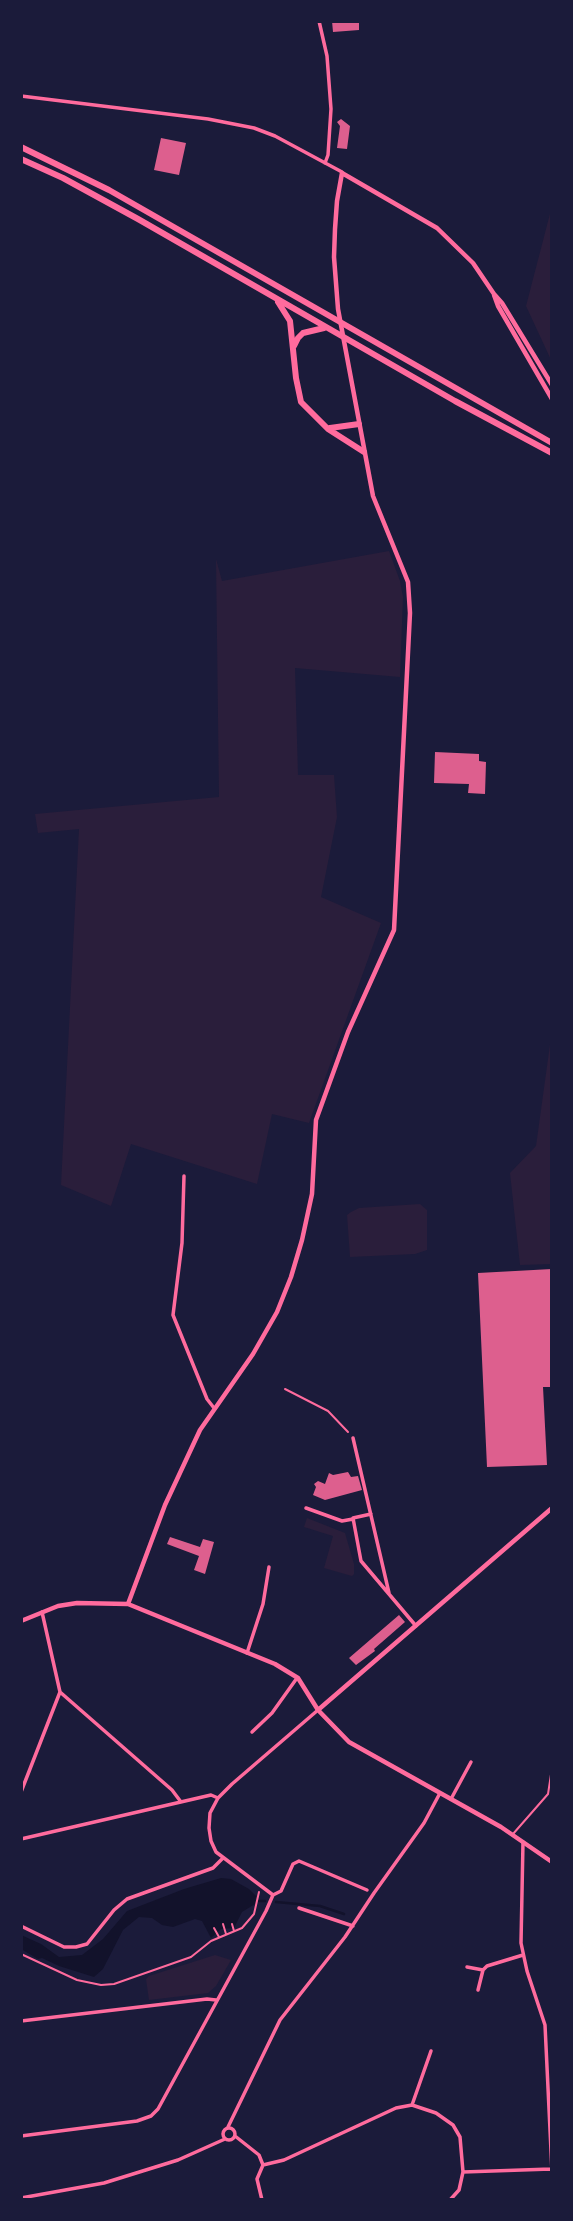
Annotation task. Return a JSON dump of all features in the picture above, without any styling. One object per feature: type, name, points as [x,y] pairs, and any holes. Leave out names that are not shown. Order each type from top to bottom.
[{"type":"main road","points":[[21,147],[109,190],[552,443]]},
{"type":"main road","points":[[21,159],[108,202],[356,345],[552,453]]},
{"type":"main road","points":[[275,298],[290,321],[296,378],[302,402],[328,429],[364,452]]},
{"type":"main road","points":[[294,348],[303,333],[326,328]]},
{"type":"main road","points":[[328,429],[359,424]]},
{"type":"street","points":[[319,21],[327,56],[331,109],[325,163]]},
{"type":"street","points":[[21,96],[208,119],[254,128],[275,136],[325,163],[437,228],[473,263],[502,303],[552,385]]},
{"type":"street","points":[[128,1604],[165,1505],[200,1430],[253,1354],[277,1312],[291,1278],[312,1194],[316,1120],[348,1032],[394,930],[410,613],[408,582],[373,496],[338,309],[334,257],[337,201],[342,173]]},
{"type":"street","points":[[494,295],[552,399]]},
{"type":"street","points":[[184,1176],[182,1243],[173,1315],[207,1399],[214,1408]]},
{"type":"street","points":[[353,1438],[389,1593]]},
{"type":"street","points":[[306,1508],[342,1521],[371,1514]]},
{"type":"street","points":[[273,1895],[216,1852],[209,1828],[210,1813],[218,1798],[552,1508]]},
{"type":"street","points":[[544,1515],[552,1518]]},
{"type":"street","points":[[353,1519],[361,1561],[416,1626]]},
{"type":"street","points":[[247,1653],[263,1604],[268,1567]]},
{"type":"street","points":[[21,1621],[42,1612],[77,1603],[128,1604],[275,1664],[297,1678],[318,1710],[349,1742],[513,1835],[552,1862]]},
{"type":"street","points":[[21,1792],[60,1692],[42,1612]]},
{"type":"street","points":[[251,1732],[272,1713],[297,1678]]},
{"type":"street","points":[[60,1692],[172,1790],[181,1802]]},
{"type":"street","points":[[451,1799],[471,1762]]},
{"type":"street","points":[[225,2139],[222,2134],[228,2127],[280,2020],[353,1926],[424,1823],[440,1793]]},
{"type":"street","points":[[21,1839],[211,1795],[218,1798]]},
{"type":"street","points":[[463,2172],[552,2170],[545,2025],[523,1955],[523,1842]]},
{"type":"street","points":[[21,1926],[64,1947],[87,1944],[114,1909],[127,1899],[213,1868],[223,1858]]},
{"type":"street","points":[[21,2136],[137,2121],[151,2116],[158,2109],[273,1895],[281,1891],[293,1864],[299,1861],[367,1890]]},
{"type":"street","points":[[299,1908],[353,1926]]},
{"type":"street","points":[[467,1967],[483,1970],[500,1961],[523,1955]]},
{"type":"street","points":[[478,1990],[483,1970]]},
{"type":"street","points":[[21,2021],[216,2000]]},
{"type":"street","points":[[412,2105],[431,2051]]},
{"type":"street","points":[[263,2165],[284,2160],[396,2108],[412,2105],[436,2113],[453,2125],[460,2137],[463,2172],[459,2190],[450,2200]]},
{"type":"street","points":[[228,2127],[259,2155],[263,2165],[257,2179],[262,2200]]},
{"type":"street","points":[[21,2198],[104,2183],[178,2161],[235,2136]]},
{"type":"lane","points":[[513,1835],[548,1794],[552,1768]]},
{"type":"path","points":[[285,1389],[328,1411],[353,1438]]},
{"type":"path","points":[[21,1954],[77,1980],[101,1985],[114,1984],[191,1957],[211,1941],[234,1932],[252,1919],[261,1884]]},
{"type":"path","points":[[223,1924],[226,1935]]},
{"type":"path","points":[[232,1924],[234,1932]]},
{"type":"path","points":[[214,1928],[219,1938]]},
{"type":"shaded area","points":[[552,206],[552,362],[526,306]]},
{"type":"shaded area","points":[[389,551],[403,597],[400,677],[295,668],[298,775],[334,775],[337,817],[321,897],[381,923],[309,1123],[272,1114],[257,1184],[131,1144],[111,1206],[61,1185],[79,829],[38,833],[35,814],[219,797],[216,559],[222,581]]},
{"type":"shaded area","points":[[552,1030],[552,1264],[520,1265],[510,1173],[536,1146]]},
{"type":"shaded area","points":[[420,1204],[427,1210],[427,1250],[415,1254],[350,1257],[347,1215],[359,1208]]},
{"type":"shaded area","points":[[307,1518],[345,1533],[354,1564],[352,1576],[324,1568],[333,1536],[304,1527]]},
{"type":"shaded area","points":[[221,1878],[231,1879],[249,1889],[256,1896],[255,1904],[242,1912],[234,1928],[221,1929],[211,1938],[202,1921],[195,1919],[173,1927],[162,1925],[152,1918],[139,1917],[123,1930],[103,1969],[94,1977],[42,1958],[38,1959],[21,1949],[21,1935],[41,1944],[59,1957],[82,1955],[103,1939],[127,1911]]},
{"type":"shaded area","points":[[215,1955],[231,1960],[216,1986],[208,1993],[149,2000],[146,1979],[149,1976]]},
{"type":"building","points":[[332,21],[359,21],[359,30],[333,32]]},
{"type":"building","points":[[341,119],[350,126],[347,149],[337,148],[340,126],[337,122]]},
{"type":"building","points":[[161,138],[186,143],[179,175],[154,170]]},
{"type":"building","points":[[435,752],[479,754],[479,761],[486,762],[485,794],[468,793],[469,784],[434,783]]},
{"type":"building","points":[[552,1269],[552,1387],[543,1387],[547,1465],[487,1467],[478,1273]]},
{"type":"building","points":[[348,1472],[351,1477],[358,1476],[362,1490],[325,1500],[313,1495],[316,1487],[314,1484],[318,1481],[325,1484],[329,1473],[333,1475]]},
{"type":"building","points":[[170,1537],[200,1547],[203,1539],[214,1542],[205,1574],[194,1570],[199,1556],[167,1544]]},
{"type":"building","points":[[399,1615],[405,1622],[374,1649],[375,1651],[356,1665],[349,1658]]},
{"type":"waterway","points":[[259,1901],[265,1901]]},
{"type":"waterway","points":[[276,1902],[320,1906],[344,1914]]}]
